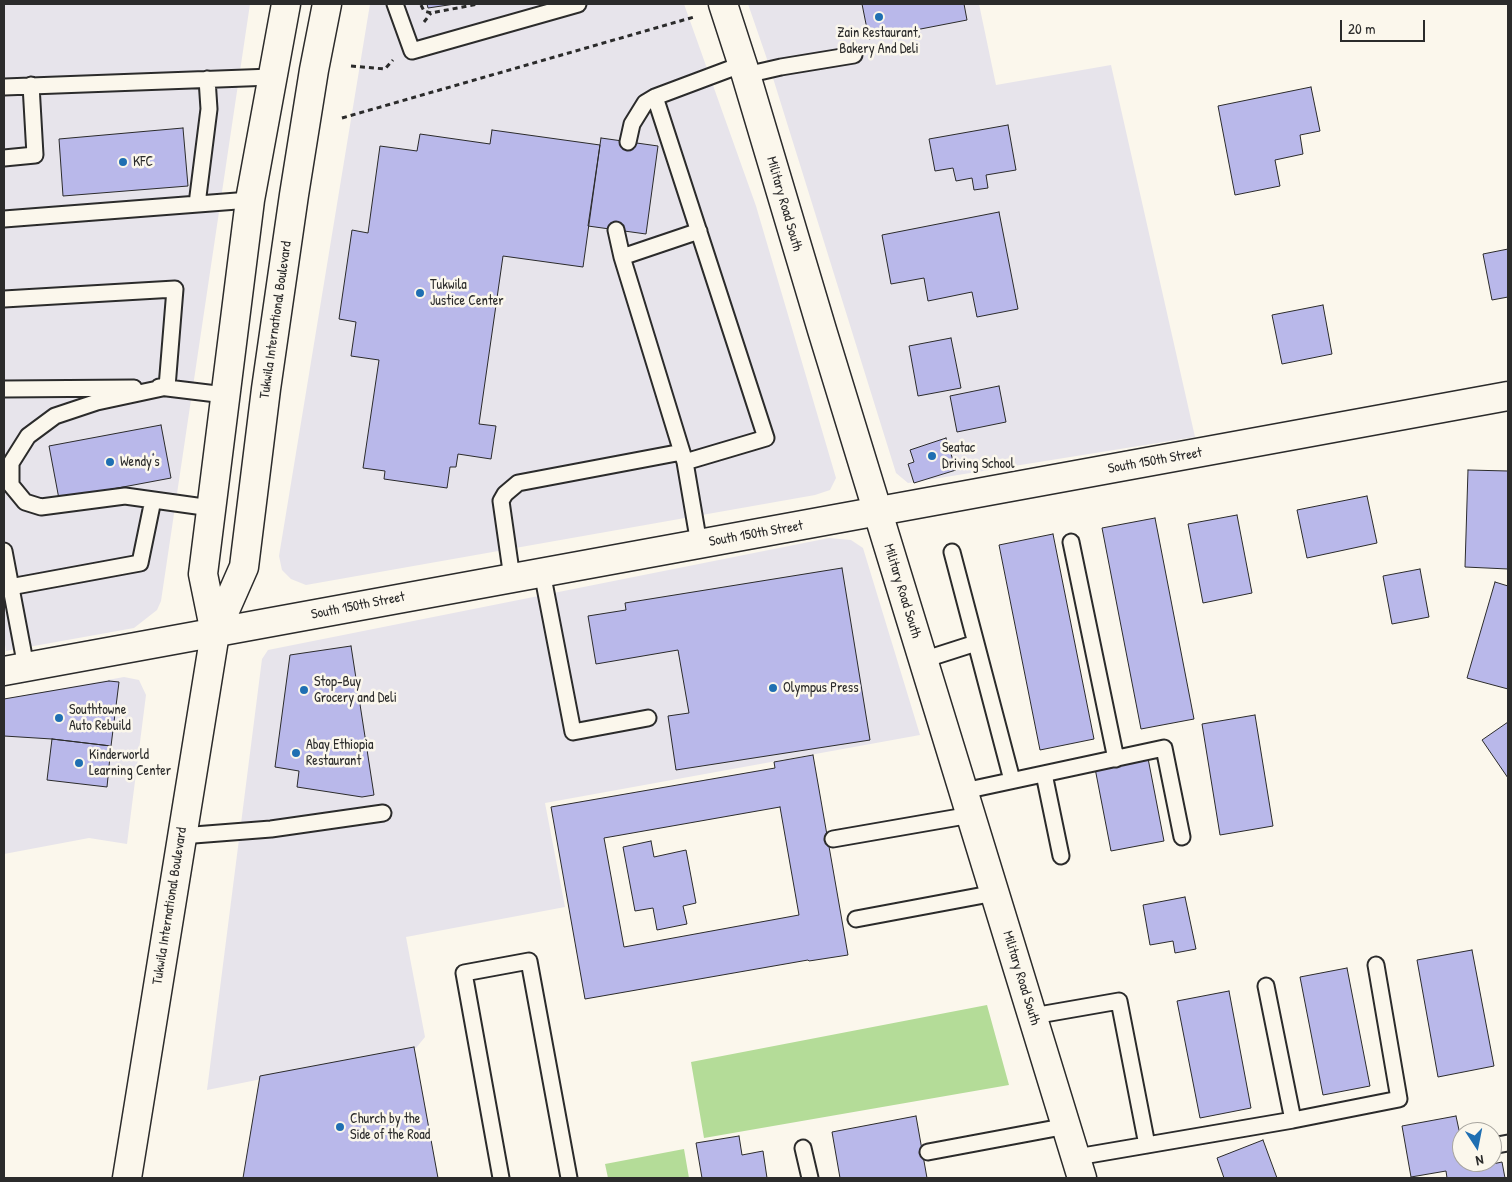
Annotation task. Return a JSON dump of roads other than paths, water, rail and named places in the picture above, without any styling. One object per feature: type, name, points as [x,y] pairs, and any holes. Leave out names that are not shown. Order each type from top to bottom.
[{"type":"street","name":"Tukwila International Boulevard","points":[[215,633],[203,574],[210,508],[250,200],[286,4]]},
{"type":"street","name":"Tukwila International Boulevard","points":[[126,1178],[215,633],[244,566],[266,389],[293,205],[314,70],[327,4]]},
{"type":"street","name":"Military Road South","points":[[723,4],[745,70],[819,321],[1080,1168]]},
{"type":"street","name":"South 150th Street","points":[[15,669],[1508,396]]},
{"type":"lane","points":[[395,4],[412,51],[578,4]]},
{"type":"lane","points":[[628,142],[632,124],[639,112],[645,103],[655,97],[745,70],[781,67],[854,55]]},
{"type":"lane","points":[[4,87],[272,76]]},
{"type":"lane","points":[[197,204],[209,109],[207,79]]},
{"type":"lane","points":[[4,158],[35,155],[31,85]]},
{"type":"lane","points":[[512,578],[502,501],[505,494],[518,483],[683,457],[766,438],[655,97]]},
{"type":"lane","points":[[4,219],[250,200]]},
{"type":"lane","points":[[616,230],[622,257],[683,457],[699,544]]},
{"type":"lane","points":[[622,257],[698,231]]},
{"type":"lane","points":[[4,299],[175,289],[167,387]]},
{"type":"lane","points":[[4,389],[167,387],[225,395]]},
{"type":"lane","points":[[167,387],[97,402],[56,416],[28,436],[11,463],[11,485],[25,502],[41,507],[125,496],[210,508]]},
{"type":"lane","points":[[10,587],[140,563],[153,500]]},
{"type":"lane","points":[[1071,542],[1116,759]]},
{"type":"lane","points":[[4,551],[10,587],[15,669]]},
{"type":"lane","points":[[952,552],[1012,780]]},
{"type":"lane","points":[[542,572],[573,732],[648,718]]},
{"type":"lane","points":[[923,660],[976,643]]},
{"type":"lane","points":[[833,839],[967,803],[1012,780],[1164,748],[1182,837]]},
{"type":"lane","points":[[1044,774],[1061,856]]},
{"type":"lane","points":[[181,836],[271,829],[383,813]]},
{"type":"lane","points":[[856,919],[995,893]]},
{"type":"lane","points":[[502,1178],[464,973],[529,961],[568,1178]]},
{"type":"lane","points":[[1080,1168],[1147,1145],[1293,1120],[1398,1099],[1376,966]]},
{"type":"lane","points":[[1266,986],[1293,1120]]},
{"type":"lane","points":[[1033,1016],[1119,1001],[1147,1145]]},
{"type":"lane","points":[[928,1152],[1067,1126]]},
{"type":"lane","points":[[803,1148],[810,1178]]},
{"type":"place","name":"Zain Restaurant, Bakery And Deli","points":[[879,17]]},
{"type":"place","name":"KFC","points":[[123,162]]},
{"type":"place","name":"Tukwila Justice Center","points":[[420,293]]},
{"type":"place","name":"Seatac Driving School","points":[[932,456]]},
{"type":"place","name":"Wendy's","points":[[110,462]]},
{"type":"place","name":"Olympus Press","points":[[773,688]]},
{"type":"place","name":"Stop-Buy Grocery and Deli","points":[[304,690]]},
{"type":"place","name":"Southtowne Auto Rebuild","points":[[59,718]]},
{"type":"place","name":"Abay Ethiopia Restaurant","points":[[296,753]]},
{"type":"place","name":"Kinderworld Learning Center","points":[[79,763]]},
{"type":"place","name":"Church by the Side of the Road","points":[[340,1127]]}]
